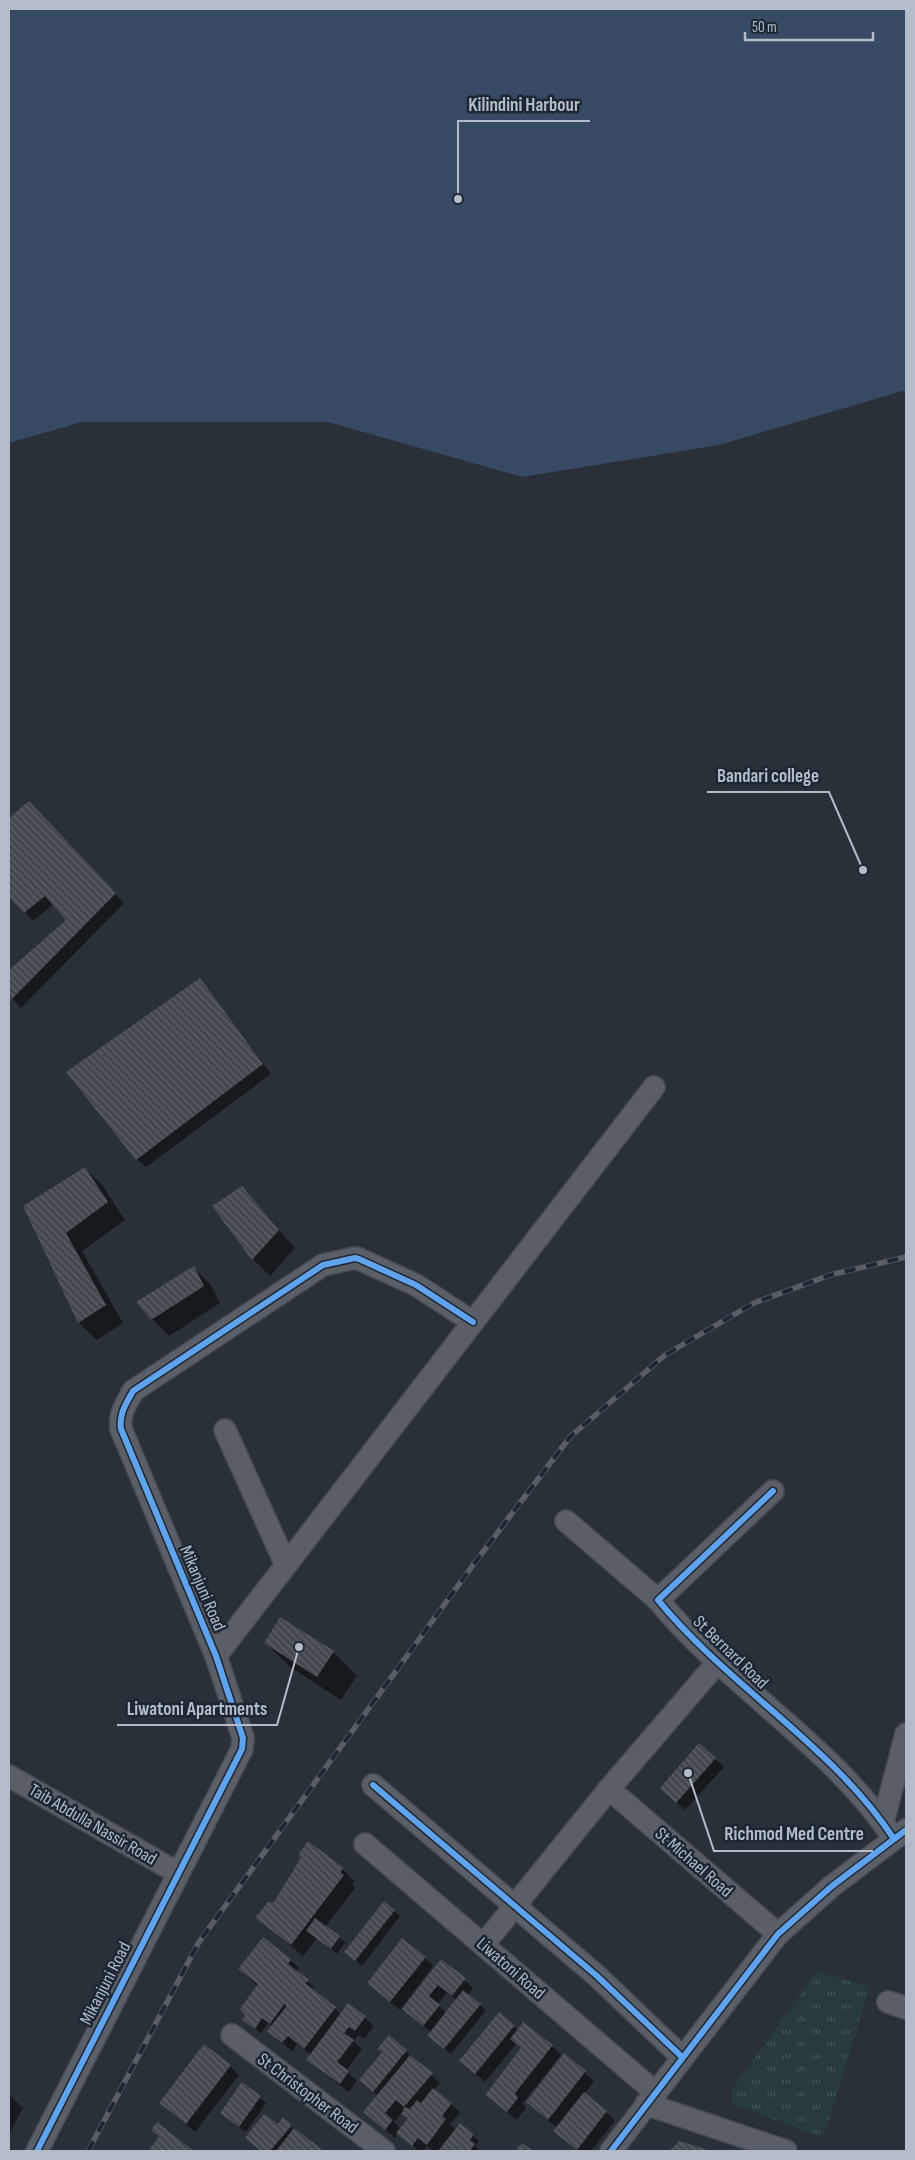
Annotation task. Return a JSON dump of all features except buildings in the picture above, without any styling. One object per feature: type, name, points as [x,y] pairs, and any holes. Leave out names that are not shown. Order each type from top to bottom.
[{"type":"street","points":[[216,1656],[654,1088]]},
{"type":"street","name":"Mikanjuni Road","points":[[37,2151],[242,1749],[243,1738],[216,1656],[121,1429],[120,1418],[133,1391],[323,1265],[350,1258],[360,1259],[416,1285],[474,1322]]},
{"type":"street","points":[[224,1430],[286,1565]]},
{"type":"street","points":[[658,1600],[773,1491]]},
{"type":"street","name":"St Bernard Road","points":[[566,1521],[658,1600],[717,1662],[831,1766],[894,1830]]},
{"type":"street","points":[[484,1944],[610,1789],[717,1662]]},
{"type":"street","points":[[611,2151],[778,1934],[894,1830],[906,1734]]},
{"type":"street","name":"Taib Abdulla Nassir Road","points":[[9,1776],[178,1872]]},
{"type":"street","points":[[372,1785],[597,1976],[682,2057]]},
{"type":"street","name":"St Michael Road","points":[[610,1789],[778,1934]]},
{"type":"street","name":"Liwatoni Road","points":[[365,1844],[484,1944],[651,2098]]},
{"type":"street","name":"St Christopher Road","points":[[232,2035],[384,2151]]},
{"type":"street","points":[[651,2098],[786,2151]]},
{"type":"green space","points":[[817,1971],[870,1987],[823,2138],[733,2104],[731,2091]]},
{"type":"water","points":[[9,9],[906,9],[906,390],[719,445],[522,477],[328,422],[82,422],[9,443]]},
{"type":"railway","points":[[88,2151],[199,1942],[473,1565],[570,1437],[665,1355],[754,1303],[830,1275],[906,1257]]},
{"type":"cycle path","points":[[37,2151],[242,1749],[243,1738],[216,1656],[121,1429],[122,1413],[133,1391],[323,1265],[355,1258],[416,1285],[473,1322]]},
{"type":"cycle path","points":[[773,1491],[658,1600],[716,1661],[811,1745],[841,1775],[869,1806],[894,1839]]},
{"type":"cycle path","points":[[373,1785],[597,1976],[682,2057]]},
{"type":"cycle path","points":[[611,2151],[778,1934],[832,1886],[906,1830]]},
{"type":"place","name":"Kilindini Harbour","points":[[458,199]]},
{"type":"place","name":"Bandari college","points":[[863,870]]},
{"type":"place","name":"Liwatoni Apartments","points":[[299,1647]]},
{"type":"place","name":"Richmod Med Centre","points":[[688,1773]]}]
